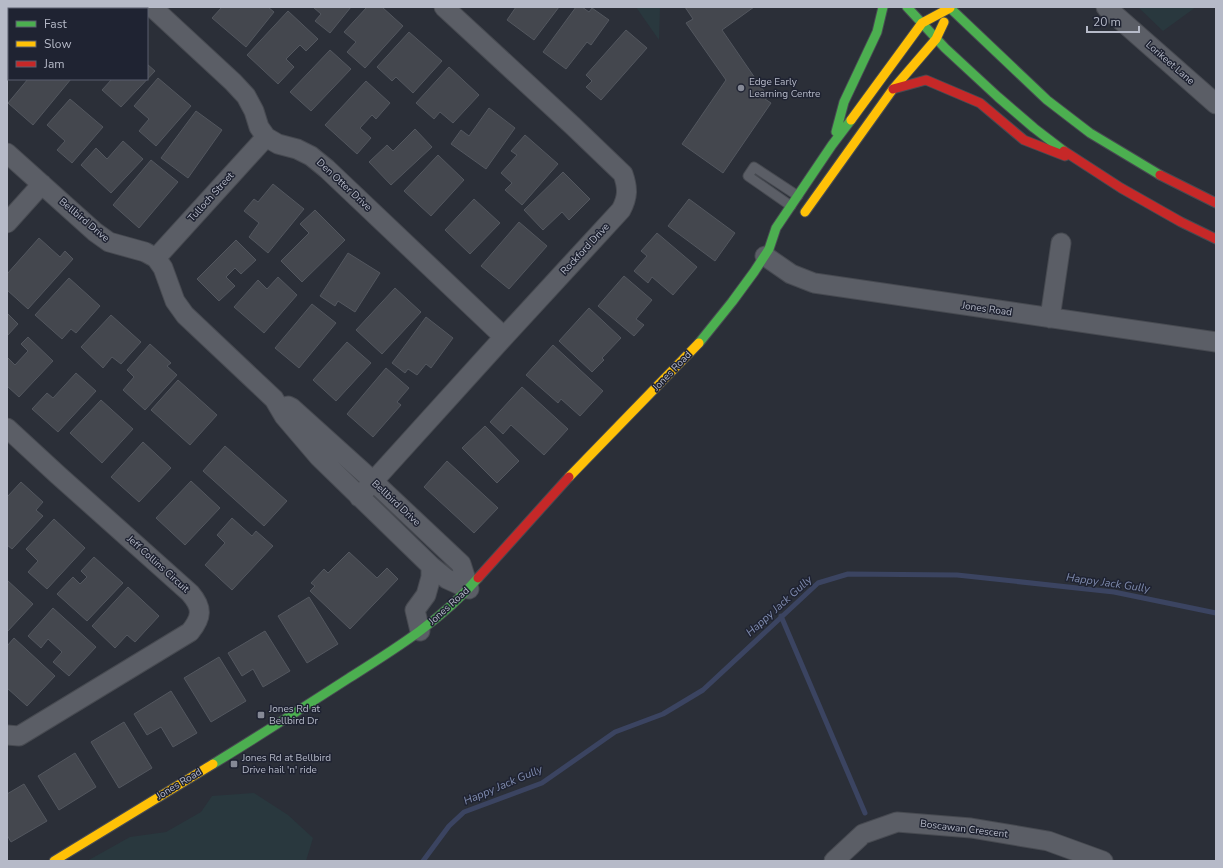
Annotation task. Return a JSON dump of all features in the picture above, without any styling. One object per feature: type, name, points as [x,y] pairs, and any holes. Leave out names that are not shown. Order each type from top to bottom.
[{"type":"street","points":[[152,7],[233,82],[246,96],[254,111],[258,127],[266,137]]},
{"type":"street","name":"Rockford Drive","points":[[360,497],[621,210],[625,202],[627,184],[623,174],[444,7]]},
{"type":"street","points":[[832,145],[844,102],[871,47],[882,20],[883,7]]},
{"type":"street","points":[[907,7],[936,39],[1010,108],[1046,138],[1102,177],[1169,215],[1216,239]]},
{"type":"street","points":[[802,217],[893,89],[936,39],[950,7],[1047,100],[1090,133],[1156,173],[1216,203]]},
{"type":"street","name":"Jones Road","points":[[767,253],[776,228],[832,145],[922,24],[950,7]]},
{"type":"street","name":"Lorikeet Lane","points":[[1106,7],[1216,104]]},
{"type":"street","points":[[893,89],[926,80],[980,102],[1024,140],[1079,162]]},
{"type":"street","name":"Tulloch Street","points":[[156,258],[266,137]]},
{"type":"street","name":"Den Otter Drive","points":[[266,137],[278,144],[297,149],[311,156],[327,169],[504,337]]},
{"type":"street","name":"Bellbird Drive","points":[[7,152],[95,232],[109,242],[145,252],[156,258],[163,268],[175,301],[185,315],[274,399],[284,416],[319,457],[431,566],[447,579],[469,589]]},
{"type":"street","points":[[7,223],[42,184]]},
{"type":"street","name":"Jones Road","points":[[54,861],[266,731],[420,631],[445,611],[469,589],[568,478],[695,348],[732,302],[767,253],[782,240]]},
{"type":"street","points":[[1050,318],[1061,244]]},
{"type":"street","name":"Jones Road","points":[[767,253],[791,274],[814,283],[1216,342]]},
{"type":"street","name":"Bellbird Drive","points":[[274,399],[292,408],[374,482],[461,564],[469,589]]},
{"type":"street","name":"Jeff Collins Circuit","points":[[7,428],[190,593],[197,601],[200,612],[196,624],[190,632],[19,736],[7,735]]},
{"type":"street","points":[[420,631],[415,610],[426,595],[431,577],[431,566]]},
{"type":"street","name":"Boscawan Crescent","points":[[834,861],[863,834],[897,822],[971,828],[1048,841],[1103,861]]},
{"type":"lane","points":[[798,196],[754,167],[748,176],[792,206],[802,217]]},
{"type":"shaded area","points":[[636,7],[660,7],[659,40]]},
{"type":"shaded area","points":[[1138,7],[1196,7],[1163,31]]},
{"type":"shaded area","points":[[254,793],[288,815],[313,838],[306,861],[87,861],[130,837],[166,832],[201,812],[212,796]]},
{"type":"building","points":[[21,7],[72,7],[71,8],[20,8]]},
{"type":"building","points":[[222,7],[268,7],[274,12],[246,47],[212,18]]},
{"type":"building","points":[[313,7],[351,7],[330,33],[315,21],[321,14]]},
{"type":"building","points":[[367,7],[382,7],[403,26],[365,68],[347,52],[356,42],[344,32]]},
{"type":"building","points":[[516,7],[559,7],[534,40],[507,20]]},
{"type":"building","points":[[576,7],[582,7],[589,12],[592,8],[609,20],[591,45],[587,42],[566,69],[543,52]]},
{"type":"building","name":"Edge Early Learning Centre","points":[[685,7],[754,7],[722,30],[768,97],[765,99],[771,103],[723,173],[682,144],[726,80],[686,23],[693,19]]},
{"type":"building","points":[[288,11],[318,39],[306,51],[300,45],[286,59],[294,67],[278,84],[247,55]]},
{"type":"building","points":[[7,27],[8,53],[7,52]]},
{"type":"building","points":[[626,30],[647,48],[601,100],[586,87],[592,81],[586,75]]},
{"type":"building","points":[[409,32],[442,61],[413,93],[396,77],[392,81],[377,67]]},
{"type":"building","points":[[330,50],[351,69],[311,111],[290,92]]},
{"type":"building","points":[[148,65],[155,71],[148,78]]},
{"type":"building","points":[[449,67],[479,95],[453,123],[440,112],[434,119],[416,103]]},
{"type":"building","points":[[158,78],[191,106],[156,146],[139,131],[149,119],[134,106]]},
{"type":"building","points":[[27,80],[70,80],[33,125],[8,103]]},
{"type":"building","points":[[111,80],[146,80],[121,107],[102,90]]},
{"type":"building","points":[[366,81],[390,103],[376,119],[372,115],[360,128],[371,138],[357,154],[325,125]]},
{"type":"building","points":[[70,99],[103,127],[72,163],[57,150],[65,141],[47,125]]},
{"type":"building","points":[[489,108],[515,128],[486,169],[451,144],[461,130],[469,136]]},
{"type":"building","points":[[196,111],[222,130],[188,178],[161,158]]},
{"type":"building","points":[[415,129],[432,147],[391,185],[369,162],[387,145],[393,151]]},
{"type":"building","points":[[525,135],[558,164],[522,205],[505,190],[512,183],[501,173],[517,155],[511,151]]},
{"type":"building","points":[[123,141],[143,159],[111,193],[81,165],[96,148],[107,159]]},
{"type":"building","points":[[438,155],[464,180],[431,216],[404,191]]},
{"type":"building","points":[[151,160],[178,182],[139,228],[113,205]]},
{"type":"building","points":[[563,172],[590,199],[569,220],[562,212],[543,230],[524,210]]},
{"type":"building","points":[[273,184],[304,209],[268,253],[249,237],[259,223],[244,211],[254,199],[258,202]]},
{"type":"building","points":[[474,199],[500,223],[470,254],[445,230]]},
{"type":"building","points":[[689,199],[735,233],[715,261],[668,226]]},
{"type":"building","points":[[315,210],[345,240],[302,282],[281,261],[309,233],[300,224]]},
{"type":"building","points":[[519,222],[547,246],[509,289],[481,266]]},
{"type":"building","points":[[657,233],[697,267],[673,295],[652,277],[648,283],[634,271],[647,256],[641,251]]},
{"type":"building","points":[[39,238],[60,257],[65,251],[73,259],[28,309],[7,290],[7,274]]},
{"type":"building","points":[[236,240],[256,260],[241,274],[235,268],[226,277],[235,286],[219,301],[197,279]]},
{"type":"building","points":[[348,253],[380,273],[355,312],[338,301],[335,306],[320,296]]},
{"type":"building","points":[[624,276],[652,300],[636,319],[644,325],[634,336],[598,306]]},
{"type":"building","points":[[278,277],[297,295],[264,333],[234,307],[258,280],[267,289]]},
{"type":"building","points":[[69,278],[100,306],[76,333],[71,329],[62,339],[35,315]]},
{"type":"building","points":[[395,288],[421,312],[382,354],[356,330]]},
{"type":"building","points":[[312,304],[336,323],[299,368],[275,348]]},
{"type":"building","points":[[589,308],[621,338],[602,358],[604,360],[592,372],[559,341]]},
{"type":"building","points":[[7,313],[18,324],[7,336]]},
{"type":"building","points":[[111,315],[141,342],[121,364],[112,357],[103,368],[81,347]]},
{"type":"building","points":[[426,317],[453,338],[431,368],[426,364],[417,375],[408,369],[405,373],[392,363]]},
{"type":"building","points":[[28,337],[53,361],[19,397],[7,386],[7,357],[15,365],[28,351],[21,344]]},
{"type":"building","points":[[347,342],[371,363],[336,401],[313,380]]},
{"type":"building","points":[[150,344],[171,363],[167,366],[177,375],[145,410],[123,390],[134,377],[127,370]]},
{"type":"building","points":[[553,345],[603,391],[580,416],[561,399],[558,403],[526,375]]},
{"type":"building","points":[[386,368],[409,388],[397,402],[401,405],[373,437],[347,414]]},
{"type":"building","points":[[76,373],[96,391],[58,432],[32,409],[47,393],[53,398]]},
{"type":"building","points":[[178,380],[217,415],[190,445],[151,410]]},
{"type":"building","points":[[522,387],[568,429],[544,455],[511,425],[503,434],[490,422]]},
{"type":"building","points":[[101,400],[133,429],[102,463],[70,433]]},
{"type":"building","points":[[485,426],[519,461],[497,483],[462,448]]},
{"type":"building","points":[[143,442],[171,468],[139,502],[111,477]]},
{"type":"building","points":[[225,446],[287,501],[264,526],[203,471]]},
{"type":"building","points":[[447,461],[498,508],[474,533],[424,487]]},
{"type":"building","points":[[191,481],[220,508],[185,545],[156,518]]},
{"type":"building","points":[[21,482],[43,502],[36,510],[43,516],[12,549],[7,545],[7,497]]},
{"type":"building","points":[[232,518],[252,536],[256,531],[273,546],[232,590],[205,565],[225,543],[217,535]]},
{"type":"building","points":[[54,519],[85,548],[47,589],[28,572],[38,561],[26,549]]},
{"type":"building","points":[[349,552],[377,578],[387,568],[398,579],[350,629],[310,591],[315,586],[311,583],[324,569],[328,573]]},
{"type":"building","points":[[94,557],[123,583],[87,621],[57,594],[73,577],[80,584],[87,577],[81,571]]},
{"type":"building","points":[[7,580],[33,604],[7,632]]},
{"type":"building","points":[[128,587],[159,616],[135,642],[127,635],[115,648],[92,626]]},
{"type":"building","points":[[309,597],[338,644],[307,663],[278,616]]},
{"type":"building","points":[[53,608],[96,647],[69,676],[53,662],[62,652],[48,639],[41,648],[28,636]]},
{"type":"building","points":[[265,631],[290,671],[263,687],[253,669],[242,676],[228,653]]},
{"type":"building","points":[[14,638],[55,676],[27,706],[7,688],[7,646]]},
{"type":"building","points":[[219,657],[246,701],[211,722],[184,678]]},
{"type":"building","points":[[171,691],[197,733],[173,747],[161,727],[147,735],[134,714]]},
{"type":"building","points":[[124,722],[152,768],[119,788],[91,742]]},
{"type":"building","points":[[75,753],[96,787],[59,810],[38,776]]},
{"type":"building","points":[[24,784],[47,821],[11,842],[7,835],[7,794]]},
{"type":"waterway","name":"Happy Jack Gully","points":[[423,861],[449,826],[464,812],[542,783],[615,732],[663,714],[703,690],[818,583],[848,574],[957,575],[1114,592],[1216,613]]},
{"type":"waterway","points":[[781,616],[865,813]]},
{"type":"traffic: fast","points":[[836,132],[844,102],[877,32],[883,7]]},
{"type":"traffic: fast","points":[[907,7],[945,48],[998,97],[1064,151]]},
{"type":"traffic: fast","points":[[949,7],[1047,100],[1090,133],[1160,175]]},
{"type":"traffic: fast","points":[[699,343],[754,272],[769,249],[776,228],[832,145],[851,120]]},
{"type":"traffic: fast","points":[[213,764],[401,645],[449,607],[478,578]]},
{"type":"traffic: slow","points":[[851,120],[922,23],[950,8]]},
{"type":"traffic: slow","points":[[805,212],[893,89],[936,39],[944,22]]},
{"type":"traffic: slow","points":[[569,477],[699,343]]},
{"type":"traffic: slow","points":[[54,861],[213,764]]},
{"type":"traffic: jam","points":[[893,89],[926,80],[980,103],[1024,140],[1065,156]]},
{"type":"traffic: jam","points":[[1064,151],[1121,188],[1181,222],[1216,239]]},
{"type":"traffic: jam","points":[[1160,175],[1216,203]]},
{"type":"traffic: jam","points":[[478,578],[569,477]]},
{"type":"place","name":"Edge Early Learning Centre","points":[[741,88]]},
{"type":"place","name":"Jones Rd at Bellbird Dr","points":[[261,715]]},
{"type":"place","name":"Jones Rd at Bellbird Drive hail 'n' ride","points":[[234,764]]}]
